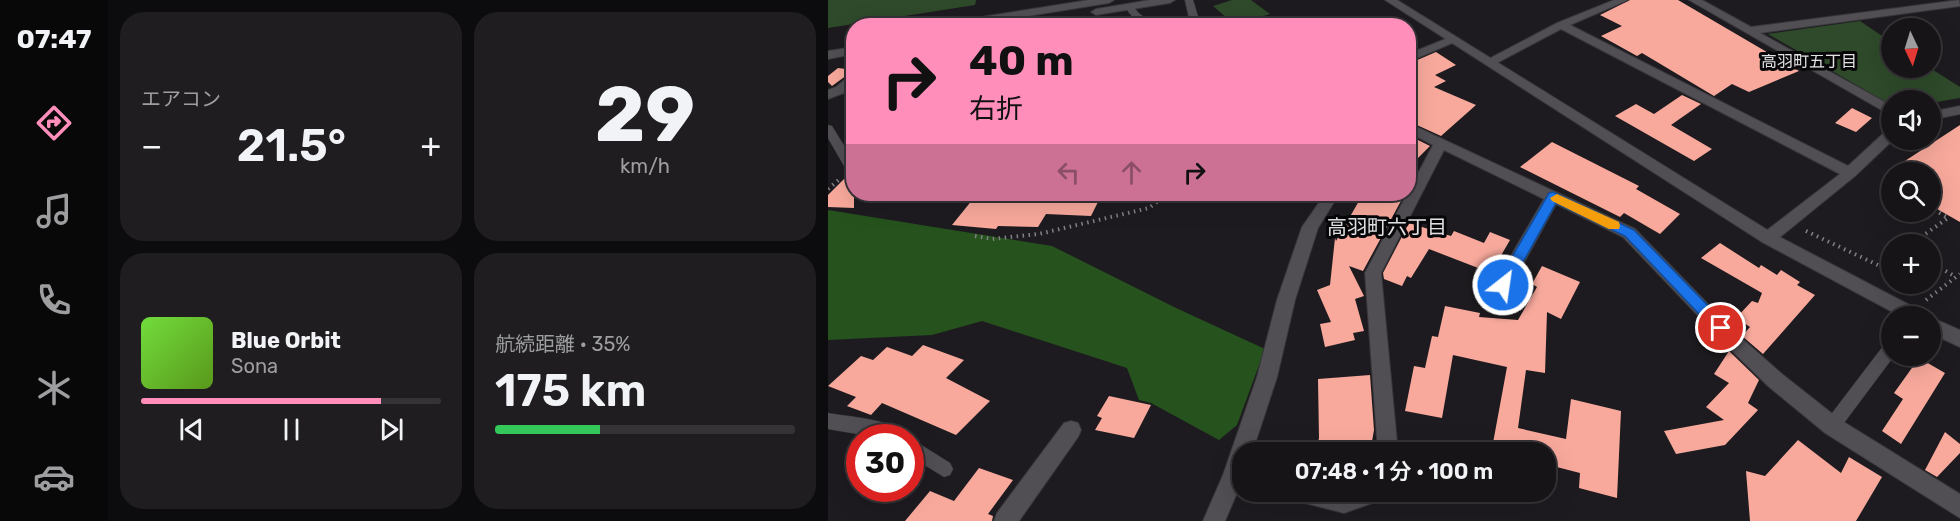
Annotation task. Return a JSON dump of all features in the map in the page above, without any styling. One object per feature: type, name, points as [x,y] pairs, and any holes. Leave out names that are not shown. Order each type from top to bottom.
[{"type":"street","points":[[994,18],[1109,0]]},
{"type":"street","points":[[1059,18],[1170,0]]},
{"type":"street","points":[[1390,0],[1768,238],[1896,306]]},
{"type":"street","points":[[1489,62],[1561,25],[1623,0]]},
{"type":"street","points":[[1694,0],[1881,106]]},
{"type":"street","points":[[1749,31],[1960,3]]},
{"type":"street","points":[[1561,25],[1850,173]]},
{"type":"street","points":[[1416,55],[1452,39]]},
{"type":"street","points":[[828,43],[846,40]]},
{"type":"street","points":[[828,55],[846,52]]},
{"type":"street","points":[[828,95],[840,90],[846,84]]},
{"type":"street","points":[[1941,114],[1960,110]]},
{"type":"street","points":[[1416,131],[1629,233],[1733,341],[1775,381],[1832,426],[1960,507]]},
{"type":"street","points":[[1416,191],[1441,143]]},
{"type":"street","points":[[1768,238],[1850,173],[1881,143]]},
{"type":"street","points":[[1503,285],[1553,196]]},
{"type":"street","points":[[1248,442],[1286,300],[1310,227],[1327,201]]},
{"type":"street","points":[[1387,442],[1373,273],[1411,201]]},
{"type":"street","points":[[1941,330],[1960,339]]},
{"type":"street","points":[[1005,521],[1071,430]]},
{"type":"street","points":[[1214,521],[1232,489]]},
{"type":"lane","points":[[1189,0],[1194,18]]},
{"type":"lane","points":[[1130,6],[1131,12],[1139,18]]},
{"type":"lane","points":[[828,128],[846,159]]},
{"type":"lane","points":[[1832,426],[1881,361]]},
{"type":"lane","points":[[828,421],[846,424]]},
{"type":"lane","points":[[924,455],[944,469]]},
{"type":"path","points":[[975,236],[992,239],[1039,234],[1149,208],[1158,201]]},
{"type":"path","points":[[1925,234],[1948,218],[1941,214]]},
{"type":"path","points":[[1802,235],[1806,231],[1881,265]]},
{"type":"path","points":[[1925,300],[1958,276],[1941,268]]},
{"type":"green space","points":[[828,0],[976,0],[975,5],[892,18],[846,18],[846,25],[828,28]]},
{"type":"green space","points":[[1232,0],[1251,0],[1270,14],[1257,18],[1227,18],[1213,6]]},
{"type":"green space","points":[[1860,21],[1881,35],[1881,78],[1941,78],[1941,75],[1960,87],[1960,98],[1941,101],[1941,90],[1881,90],[1881,99],[1768,34]]},
{"type":"green space","points":[[828,210],[1052,246],[1174,307],[1265,349],[1237,425],[1219,440],[1151,403],[1139,400],[1127,368],[982,321],[932,335],[828,340]]},
{"type":"building","points":[[1630,0],[1678,0],[1799,71],[1749,92],[1732,84],[1714,96],[1642,53],[1637,56],[1601,36],[1622,26],[1600,15]]},
{"type":"building","points":[[1436,52],[1456,65],[1435,75],[1446,81],[1434,87],[1476,105],[1441,136],[1416,125],[1416,61]]},
{"type":"building","points":[[838,68],[846,69],[846,76],[832,86],[828,82],[828,76]]},
{"type":"building","points":[[1682,95],[1701,104],[1671,125],[1712,149],[1694,161],[1615,116],[1636,104],[1654,114]]},
{"type":"building","points":[[1852,108],[1872,118],[1856,132],[1835,123]]},
{"type":"building","points":[[1960,125],[1960,222],[1941,211],[1941,162],[1903,162],[1922,150],[1941,150],[1941,137]]},
{"type":"building","points":[[1416,139],[1430,146],[1416,160]]},
{"type":"building","points":[[1552,142],[1639,186],[1636,189],[1680,214],[1660,234],[1624,213],[1620,217],[1520,167]]},
{"type":"building","points":[[846,177],[846,201],[854,201],[854,208],[828,207],[828,195]]},
{"type":"building","points":[[971,201],[1098,201],[1091,216],[1046,214],[1038,227],[998,226],[996,229],[952,225]]},
{"type":"building","points":[[1359,201],[1401,201],[1363,271],[1349,266],[1364,296],[1355,299],[1364,331],[1353,333],[1355,340],[1325,347],[1320,324],[1331,322],[1317,290],[1330,285],[1335,238],[1336,241]]},
{"type":"building","points":[[1409,223],[1451,236],[1454,231],[1484,243],[1490,232],[1510,240],[1491,273],[1429,249],[1411,278],[1407,276],[1402,286],[1384,279],[1383,273]]},
{"type":"building","points":[[1720,243],[1759,268],[1761,265],[1777,275],[1781,270],[1800,282],[1797,285],[1815,295],[1763,354],[1742,336],[1750,327],[1736,318],[1752,301],[1758,303],[1762,293],[1701,258]]},
{"type":"building","points":[[1542,266],[1580,282],[1561,319],[1547,312],[1545,373],[1526,370],[1518,428],[1566,439],[1571,399],[1621,411],[1617,498],[1579,488],[1580,473],[1556,467],[1556,442],[1493,442],[1507,367],[1453,355],[1442,418],[1405,411],[1414,366],[1425,368],[1432,336],[1438,337],[1445,306],[1480,313],[1479,317],[1518,320],[1537,287],[1532,284]]},
{"type":"building","points":[[923,345],[964,360],[946,378],[990,401],[956,435],[882,403],[871,415],[847,406],[856,397],[828,386],[861,356],[873,360],[887,347],[912,356]]},
{"type":"building","points":[[1729,351],[1759,380],[1748,403],[1758,410],[1725,445],[1676,454],[1664,431],[1724,420],[1706,407],[1729,383],[1714,374]]},
{"type":"building","points":[[1913,366],[1933,366],[1945,373],[1901,444],[1882,431],[1903,399],[1894,393]]},
{"type":"building","points":[[1370,375],[1374,430],[1372,442],[1318,442],[1318,379]]},
{"type":"building","points":[[1109,396],[1151,405],[1134,438],[1095,430],[1102,418],[1097,416]]},
{"type":"building","points":[[1945,432],[1960,444],[1960,453],[1937,477],[1925,470]]},
{"type":"building","points":[[1798,440],[1841,473],[1849,457],[1882,477],[1856,521],[1750,521],[1746,471],[1765,476]]},
{"type":"building","points":[[979,468],[1013,480],[988,514],[993,516],[992,521],[905,521],[921,502],[924,502],[924,498],[930,491],[954,501]]},
{"type":"slow traffic","points":[[1557,198],[1614,226]]},
{"type":"district","name":"高羽町五丁目","points":[[1809,61]]},
{"type":"district","name":"高羽町六丁目","points":[[1387,227]]},
{"type":"route","points":[[1503,285],[1553,196],[1629,233],[1721,328]]}]
